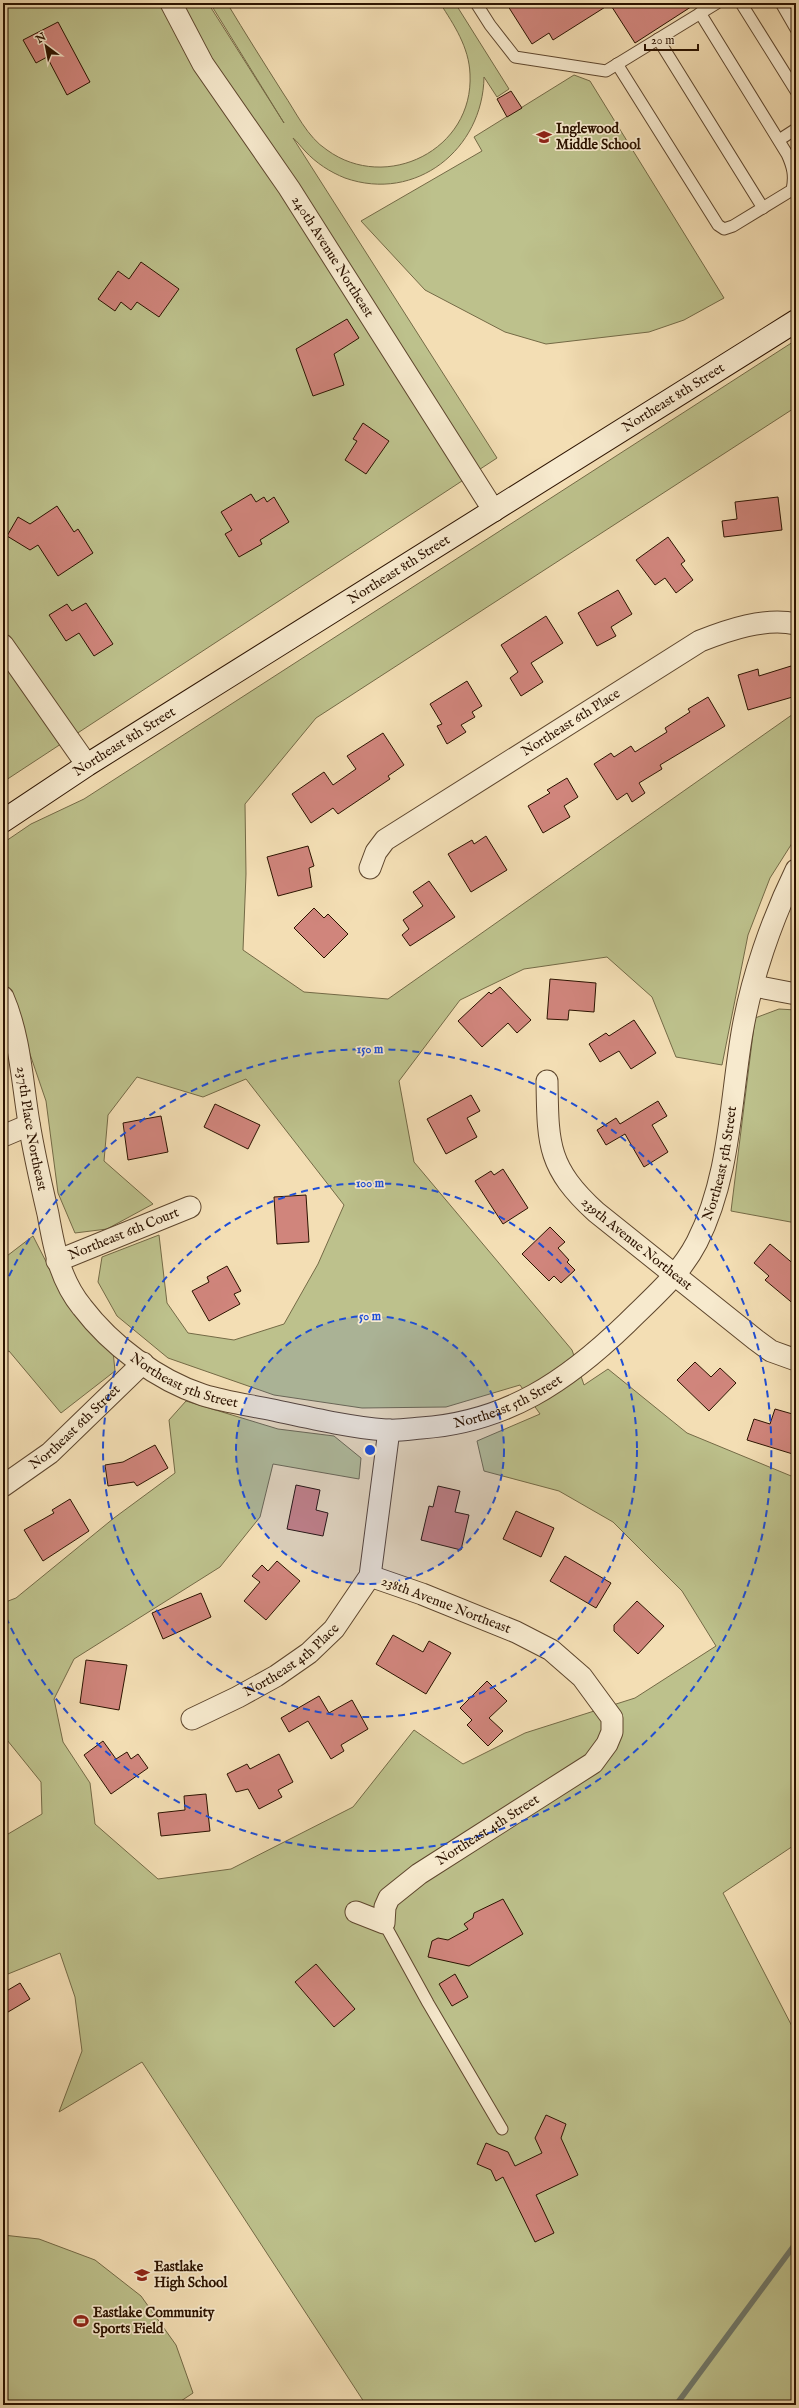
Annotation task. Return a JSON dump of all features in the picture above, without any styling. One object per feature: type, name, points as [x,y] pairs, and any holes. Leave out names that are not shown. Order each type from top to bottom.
[{"type":"street","name":"240th Avenue Northeast","points":[[171,3],[203,64],[289,188],[494,511]]},
{"type":"street","name":"Northeast 8th Street","points":[[3,821],[87,765],[796,321]]},
{"type":"street","name":"Northeast 6th Place","points":[[370,868],[376,852],[385,840],[700,641],[723,632],[746,627],[770,623],[796,624]]},
{"type":"street","points":[[3,646],[87,765]]},
{"type":"street","name":"Northeast 5th Street","points":[[57,1261],[68,1287],[83,1309],[110,1337],[143,1363],[174,1383],[202,1395],[342,1424],[389,1430],[442,1427],[479,1419],[524,1402],[549,1388],[584,1362],[676,1275],[698,1239],[708,1219],[718,1187],[726,1153],[742,1030],[768,937],[796,870]]},
{"type":"street","points":[[754,986],[796,994]]},
{"type":"street","name":"237th Place Northeast","points":[[3,997],[8,1008],[20,1062],[29,1125],[57,1261]]},
{"type":"street","name":"239th Avenue Northeast","points":[[547,1081],[548,1130],[553,1155],[563,1177],[578,1196],[756,1340],[771,1350],[796,1360]]},
{"type":"street","points":[[3,1136],[29,1125]]},
{"type":"street","name":"Northeast 6th Court","points":[[57,1261],[190,1207]]},
{"type":"street","name":"Northeast 6th Street","points":[[3,1486],[50,1453],[143,1363]]},
{"type":"street","name":"238th Avenue Northeast","points":[[389,1430],[370,1576],[422,1594],[516,1632],[551,1650],[582,1677],[612,1718]]},
{"type":"street","name":"Northeast 4th Place","points":[[192,1719],[244,1694],[309,1653],[334,1629],[370,1576]]},
{"type":"street","name":"Northeast 4th Street","points":[[384,1923],[385,1907],[389,1898],[419,1874],[593,1763],[607,1744],[612,1732],[612,1718]]},
{"type":"street","points":[[356,1912],[384,1923]]},
{"type":"lane","points":[[476,3],[490,26],[515,56],[606,71],[717,3]]},
{"type":"lane","points":[[740,3],[796,91]]},
{"type":"lane","points":[[781,3],[796,29]]},
{"type":"lane","points":[[617,64],[718,225],[724,229],[733,226],[763,208],[792,190],[795,178],[788,154],[700,13]]},
{"type":"lane","points":[[658,39],[763,208]]},
{"type":"lane","points":[[779,140],[796,129]]},
{"type":"lane","points":[[384,1923],[428,2003],[502,2130]]},
{"type":"green space","points":[[3,3],[208,3],[284,123],[210,3],[227,3],[297,116],[320,145],[350,162],[375,167],[399,165],[422,157],[442,143],[458,124],[467,101],[470,74],[469,64],[464,45],[440,3],[455,3],[509,89],[497,97],[484,77],[481,103],[472,127],[458,147],[441,164],[420,176],[397,183],[371,184],[339,176],[314,159],[293,138],[497,458],[3,782]]},
{"type":"green space","points":[[574,75],[590,81],[724,298],[684,320],[649,332],[546,344],[505,332],[425,290],[361,221],[482,151],[474,137]]},
{"type":"green space","points":[[796,340],[796,407],[316,718],[245,804],[246,874],[243,950],[304,992],[388,999],[796,712],[796,837],[770,878],[748,935],[722,1065],[676,1057],[652,997],[607,957],[524,969],[460,1000],[399,1081],[414,1162],[572,1350],[584,1385],[608,1369],[687,1433],[796,1478],[796,1844],[723,1893],[795,2032],[796,2020],[796,2405],[366,2405],[142,2062],[59,2112],[82,2051],[75,1997],[60,1953],[3,1976],[3,1837],[42,1814],[41,1782],[3,1735],[3,1603],[16,1598],[114,1518],[175,1473],[169,1420],[186,1401],[278,1429],[334,1436],[361,1458],[359,1479],[273,1464],[260,1517],[220,1567],[74,1659],[54,1699],[63,1742],[90,1783],[95,1824],[158,1879],[231,1869],[353,1807],[414,1730],[463,1764],[525,1733],[635,1698],[716,1646],[682,1591],[613,1522],[559,1491],[484,1471],[477,1441],[540,1414],[520,1385],[446,1407],[362,1408],[274,1395],[168,1358],[117,1316],[98,1282],[102,1257],[159,1235],[167,1303],[188,1333],[234,1340],[284,1324],[318,1264],[344,1205],[246,1079],[203,1097],[137,1077],[108,1115],[104,1161],[153,1204],[107,1229],[75,1233],[58,1193],[46,1101],[3,975],[3,843],[31,824],[84,799]]},
{"type":"green space","points":[[779,1009],[796,1010],[796,1223],[731,1211],[755,1018]]},
{"type":"green space","points":[[33,1236],[61,1291],[113,1351],[115,1371],[61,1413],[9,1351],[3,1353],[3,1259]]},
{"type":"green space","name":"Eastlake Community Sports Field","points":[[3,2235],[39,2239],[95,2260],[141,2296],[176,2345],[193,2393],[175,2405],[3,2405]]},
{"type":"building","points":[[506,3],[697,3],[635,43],[610,4],[553,40],[549,33],[532,44]]},
{"type":"building","points":[[58,22],[90,82],[67,95],[47,57],[36,63],[23,40]]},
{"type":"building","points":[[511,91],[522,108],[507,117],[497,99]]},
{"type":"building","points":[[141,262],[179,289],[159,317],[137,302],[131,310],[121,302],[115,311],[98,299],[118,271],[129,279]]},
{"type":"building","points":[[347,319],[359,338],[334,354],[344,385],[313,396],[296,349]]},
{"type":"building","points":[[363,423],[389,441],[366,474],[345,460],[357,441],[353,439]]},
{"type":"building","points":[[251,494],[256,502],[264,497],[267,502],[274,497],[289,522],[260,540],[262,544],[239,557],[225,534],[232,530],[221,512]]},
{"type":"building","points":[[778,497],[782,530],[724,537],[722,521],[737,519],[735,502]]},
{"type":"building","points":[[57,506],[74,532],[78,529],[93,553],[58,576],[38,545],[30,550],[7,536],[18,517],[30,524]]},
{"type":"building","points":[[668,537],[685,561],[681,564],[693,580],[676,593],[665,578],[655,585],[636,560]]},
{"type":"building","points":[[618,590],[632,614],[611,627],[616,636],[597,646],[578,613]]},
{"type":"building","points":[[86,603],[113,644],[94,656],[79,633],[66,641],[49,615],[67,604],[72,611]]},
{"type":"building","points":[[546,616],[563,643],[531,663],[543,682],[521,696],[510,678],[518,672],[501,645]]},
{"type":"building","points":[[791,666],[796,682],[796,696],[748,710],[738,675],[758,669],[759,676]]},
{"type":"building","points":[[467,681],[482,706],[472,712],[475,717],[461,725],[466,732],[447,744],[437,726],[442,724],[430,704]]},
{"type":"building","points":[[708,697],[725,726],[660,765],[662,769],[639,783],[645,793],[632,802],[627,793],[617,800],[594,764],[611,753],[614,757],[631,746],[635,752],[667,732],[665,728],[690,712],[688,709]]},
{"type":"building","points":[[383,733],[404,765],[388,776],[390,779],[338,814],[333,808],[311,823],[292,794],[324,772],[333,785],[356,769],[347,756]]},
{"type":"building","points":[[567,778],[578,797],[564,806],[570,817],[543,833],[528,806],[550,793],[547,790]]},
{"type":"building","points":[[486,836],[507,870],[471,892],[448,854],[472,840],[474,844]]},
{"type":"building","points":[[308,846],[314,866],[309,868],[312,887],[278,896],[267,857]]},
{"type":"building","points":[[429,881],[455,917],[410,946],[402,935],[409,929],[403,920],[423,906],[413,892]]},
{"type":"building","points":[[314,908],[324,918],[328,914],[348,934],[324,958],[294,928]]},
{"type":"building","points":[[550,979],[596,983],[594,1012],[569,1010],[568,1020],[547,1019]]},
{"type":"building","points":[[500,987],[531,1020],[517,1033],[508,1023],[482,1047],[458,1021],[489,992],[491,994]]},
{"type":"building","points":[[634,1020],[656,1053],[631,1069],[619,1051],[600,1062],[589,1044],[606,1033],[609,1036]]},
{"type":"building","points":[[471,1095],[480,1111],[467,1118],[477,1137],[446,1154],[427,1119]]},
{"type":"building","points":[[658,1101],[667,1116],[652,1125],[668,1152],[644,1167],[625,1134],[606,1145],[597,1130],[616,1118],[620,1124]]},
{"type":"building","points":[[215,1104],[260,1125],[248,1149],[204,1127]]},
{"type":"building","points":[[161,1116],[168,1152],[128,1160],[123,1123]]},
{"type":"building","points":[[503,1169],[528,1208],[503,1224],[475,1181],[491,1171],[494,1175]]},
{"type":"building","points":[[306,1195],[309,1242],[277,1244],[274,1197]]},
{"type":"building","points":[[550,1227],[565,1242],[558,1248],[569,1260],[567,1262],[575,1270],[561,1283],[554,1276],[549,1281],[522,1254]]},
{"type":"building","points":[[770,1244],[796,1266],[796,1306],[765,1280],[769,1276],[754,1263]]},
{"type":"building","points":[[227,1266],[241,1291],[234,1294],[240,1304],[209,1321],[192,1291],[209,1282],[207,1277]]},
{"type":"building","points":[[695,1362],[711,1377],[720,1368],[736,1383],[709,1411],[677,1380]]},
{"type":"building","points":[[775,1409],[796,1415],[796,1455],[747,1440],[754,1419],[770,1424]]},
{"type":"building","points":[[155,1445],[168,1468],[137,1486],[134,1482],[108,1486],[105,1465],[123,1462]]},
{"type":"building","points":[[296,1485],[320,1490],[316,1510],[328,1513],[323,1536],[287,1529]]},
{"type":"building","points":[[438,1486],[460,1491],[455,1512],[469,1515],[461,1550],[421,1540],[429,1506],[433,1507]]},
{"type":"building","points":[[70,1499],[89,1531],[43,1561],[24,1530],[54,1513],[52,1510]]},
{"type":"building","points":[[516,1511],[554,1528],[541,1557],[503,1539]]},
{"type":"building","points":[[565,1556],[611,1583],[596,1608],[550,1581]]},
{"type":"building","points":[[277,1561],[300,1581],[266,1620],[244,1601],[260,1582],[252,1576],[262,1565],[268,1571]]},
{"type":"building","points":[[201,1593],[211,1617],[163,1639],[152,1613]]},
{"type":"building","points":[[637,1601],[664,1626],[638,1654],[614,1631],[614,1625]]},
{"type":"building","points":[[393,1635],[423,1652],[429,1641],[451,1653],[426,1694],[376,1664]]},
{"type":"building","points":[[86,1660],[127,1665],[119,1710],[80,1703]]},
{"type":"building","points":[[487,1681],[507,1701],[489,1718],[503,1731],[488,1746],[467,1725],[472,1720],[460,1708]]},
{"type":"building","points":[[319,1696],[329,1713],[352,1700],[368,1729],[341,1745],[344,1751],[331,1759],[308,1721],[289,1732],[281,1718]]},
{"type":"building","points":[[103,1741],[116,1759],[127,1752],[131,1759],[138,1754],[148,1768],[111,1794],[84,1755]]},
{"type":"building","points":[[279,1754],[293,1782],[278,1790],[282,1797],[259,1809],[248,1789],[236,1792],[227,1774],[247,1764],[250,1769]]},
{"type":"building","points":[[206,1794],[210,1831],[161,1836],[158,1813],[185,1810],[184,1796]]},
{"type":"building","points":[[503,1899],[523,1934],[469,1966],[428,1957],[432,1941],[438,1938],[448,1940],[468,1929],[464,1924],[473,1918],[474,1913]]},
{"type":"building","points":[[316,1964],[355,2009],[334,2027],[295,1982]]},
{"type":"building","points":[[455,1974],[468,1997],[452,2006],[439,1984]]},
{"type":"building","points":[[20,1983],[30,1999],[3,2015],[3,1993]]},
{"type":"building","points":[[546,2115],[566,2124],[561,2138],[578,2175],[536,2195],[554,2233],[535,2242],[503,2177],[496,2181],[491,2170],[477,2164],[486,2143],[508,2152],[515,2166],[542,2153],[535,2138]]},
{"type":"waterway","points":[[676,2405],[796,2243]]},
{"type":"place","name":"Inglewood Middle School","points":[[544,137]]},
{"type":"place","name":"Eastlake High School","points":[[142,2275]]},
{"type":"place","name":"Eastlake Community Sports Field","points":[[81,2321]]}]
